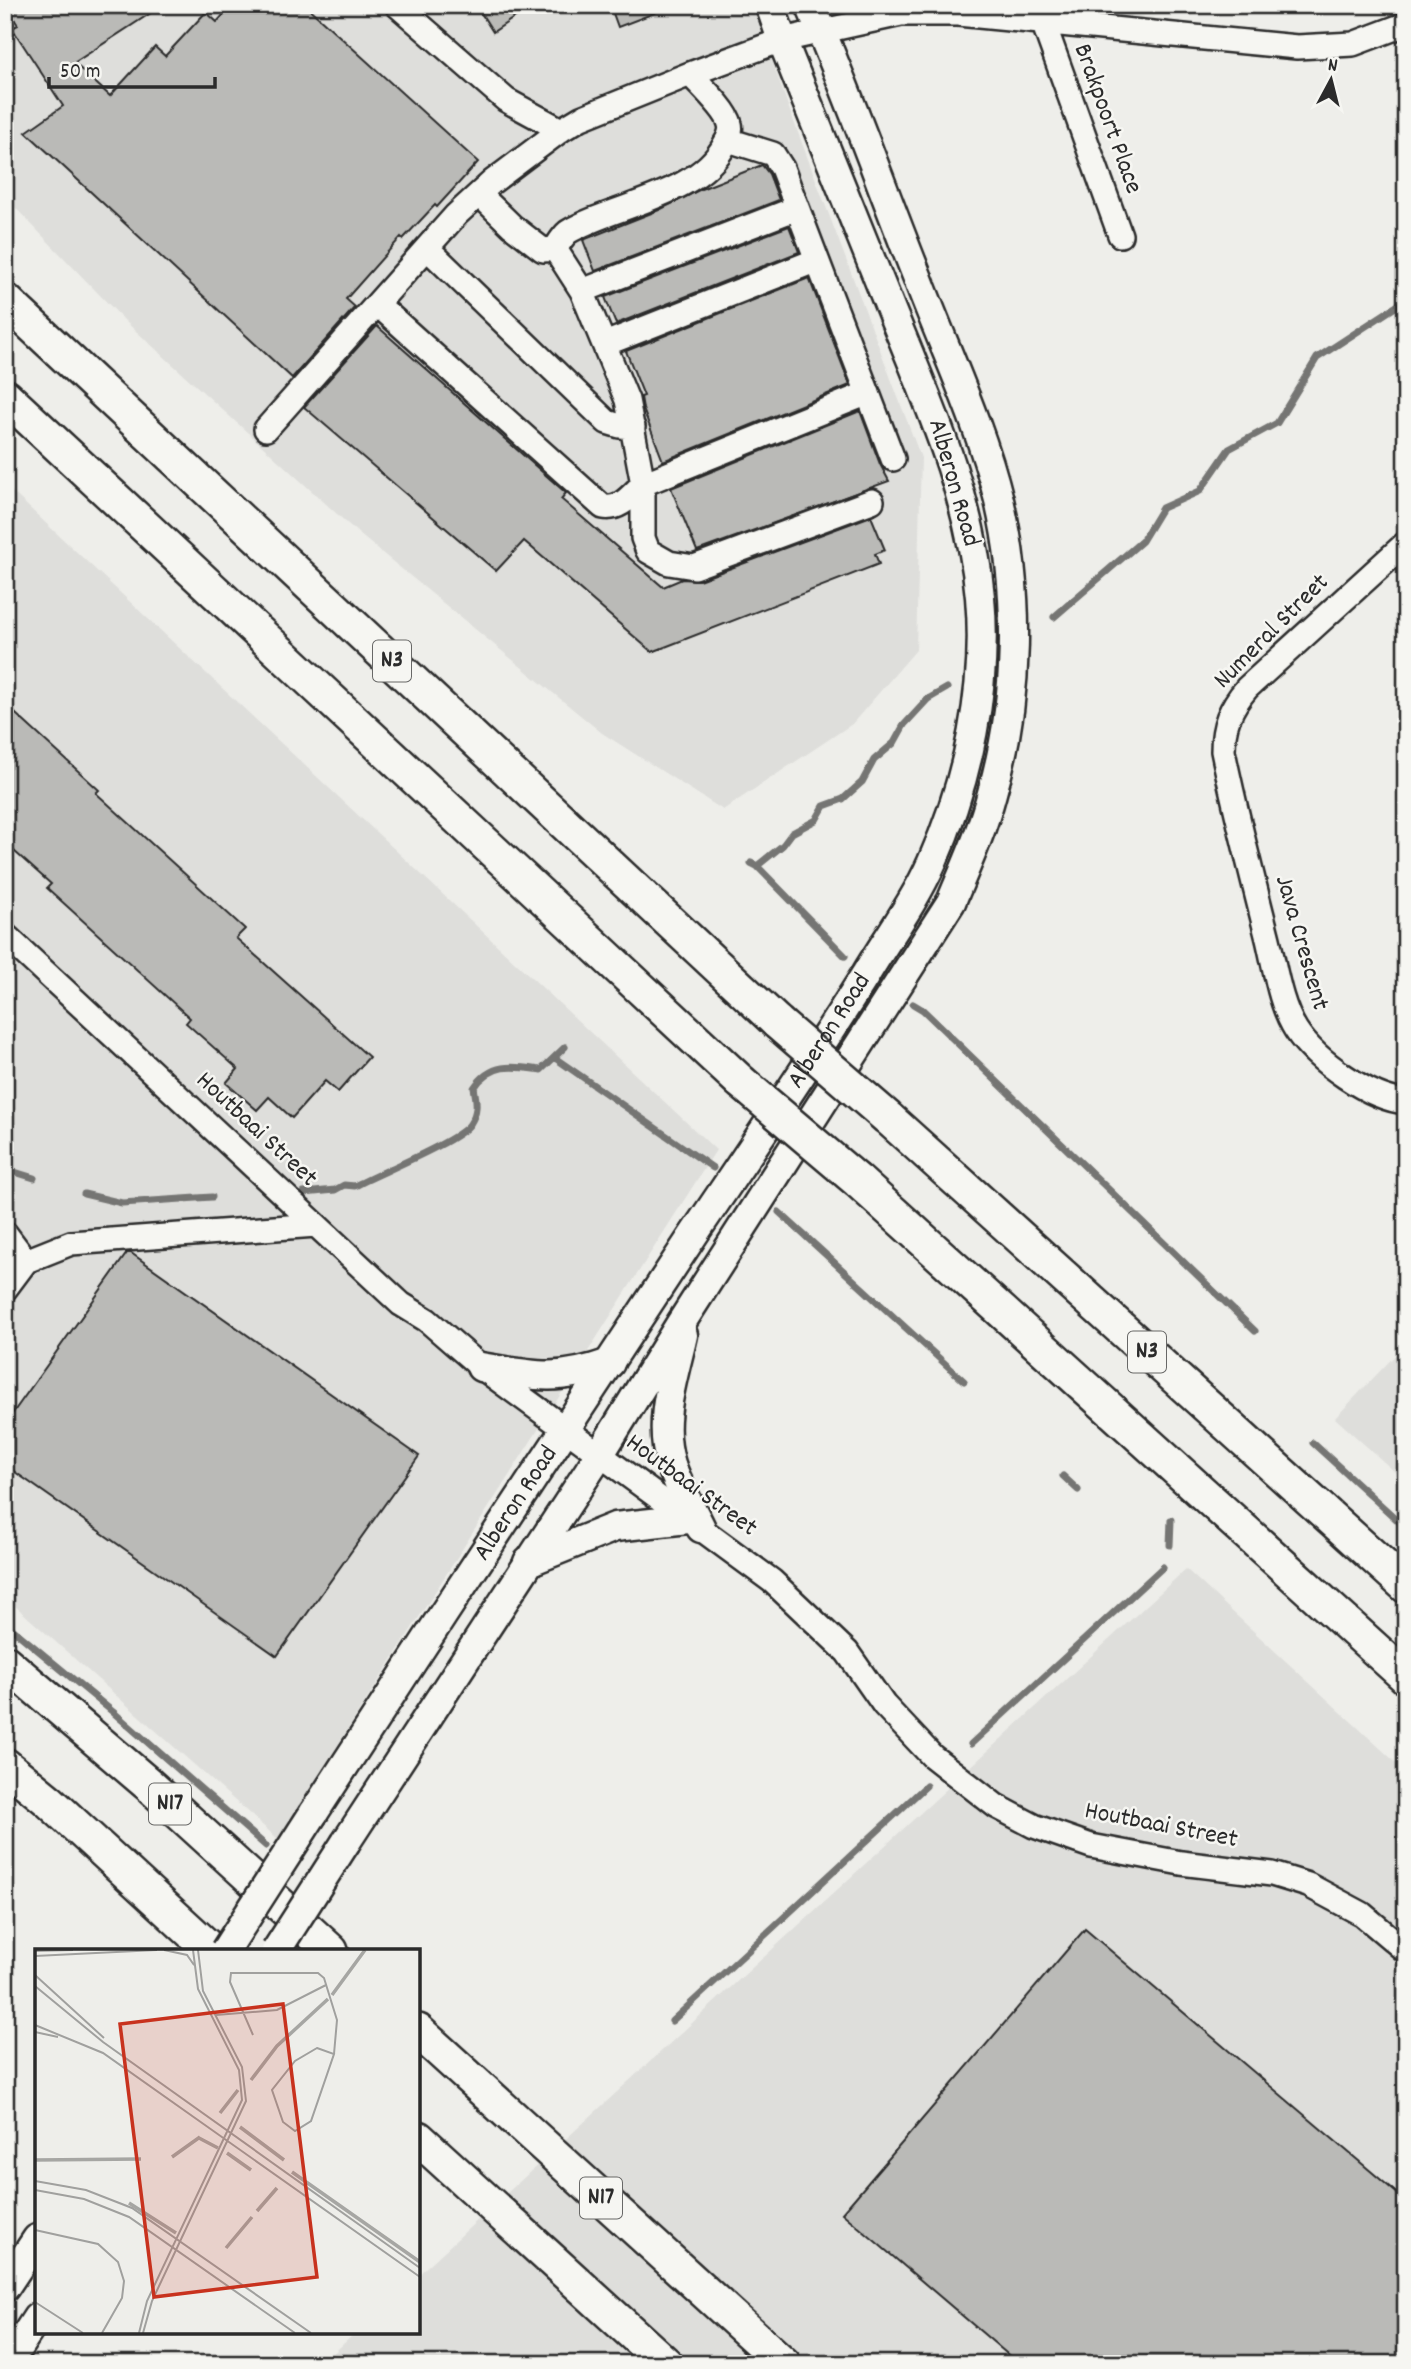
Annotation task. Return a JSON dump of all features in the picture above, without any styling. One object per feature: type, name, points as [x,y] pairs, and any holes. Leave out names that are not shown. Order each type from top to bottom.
[{"type":"highway","name":"N3","points":[[5,300],[778,1023],[888,1118],[1406,1587]]},
{"type":"highway","name":"N3","points":[[5,396],[741,1082],[858,1181],[1406,1677]]},
{"type":"highway","name":"N17","points":[[5,1662],[148,1784],[329,1949]]},
{"type":"highway","points":[[5,1765],[49,1801],[210,1949]]},
{"type":"highway","name":"N17","points":[[420,2033],[784,2364]]},
{"type":"highway","points":[[420,2140],[666,2364]]},
{"type":"main road","name":"Alberon Road","points":[[226,1949],[565,1429],[798,1082],[918,890],[950,819],[962,778],[979,691],[981,602],[967,516],[938,425],[770,5]]},
{"type":"main road","name":"Alberon Road","points":[[277,1949],[600,1454],[951,902],[973,852],[992,793],[1004,745],[1011,697],[1014,624],[1010,556],[998,498],[970,413],[810,5]]},
{"type":"main road","points":[[528,1562],[615,1527],[694,1524],[666,1441],[666,1416],[689,1311]]},
{"type":"main road","points":[[481,1367],[541,1377],[566,1376],[610,1363]]},
{"type":"main road","points":[[5,2287],[35,2242]]},
{"type":"main road","points":[[7,2364],[35,2321]]},
{"type":"street","points":[[397,5],[506,100],[561,130]]},
{"type":"street","points":[[266,429],[456,215],[561,130],[582,118],[690,74],[782,40],[901,13],[1039,13],[1297,47],[1353,44],[1406,24]]},
{"type":"street","name":"Brakpoort Place","points":[[1039,13],[1120,235]]},
{"type":"street","points":[[555,249],[566,233],[658,197],[710,164],[722,150],[728,140],[730,122],[690,74]]},
{"type":"street","points":[[728,140],[773,153],[782,168],[893,459]]},
{"type":"street","points":[[479,194],[533,243],[543,250],[555,249]]},
{"type":"street","points":[[582,292],[797,208]]},
{"type":"street","points":[[427,248],[607,422],[632,426]]},
{"type":"street","points":[[555,249],[582,292],[628,400],[643,484],[643,538],[648,551],[669,563],[694,567],[872,501]]},
{"type":"street","points":[[605,344],[817,260]]},
{"type":"street","points":[[377,304],[603,507],[621,505],[643,484],[868,393]]},
{"type":"street","name":"Numeral Street","points":[[1250,863],[1223,751],[1225,723],[1231,709],[1263,672],[1406,543]]},
{"type":"street","name":"Java Crescent","points":[[1250,863],[1278,979],[1295,1029],[1321,1057],[1359,1085],[1382,1097],[1406,1102]]},
{"type":"street","name":"Houtbaai Street","points":[[5,935],[401,1304],[427,1320],[481,1367],[772,1581],[847,1652],[884,1705],[932,1756],[996,1806],[1034,1826],[1091,1846],[1181,1863],[1272,1874],[1308,1885],[1362,1914],[1406,1951]]},
{"type":"street","points":[[5,1289],[26,1261],[71,1243],[316,1225]]},
{"type":"street","points":[[5,1233],[26,1261]]},
{"type":"shaded area","points":[[5,5],[752,5],[921,458],[916,650],[852,724],[723,810],[602,733],[359,534],[126,322],[5,197]]},
{"type":"shaded area","points":[[5,485],[716,1150],[278,1839],[5,1597]]},
{"type":"shaded area","points":[[1406,1344],[1406,1482],[1335,1418]]},
{"type":"shaded area","points":[[1186,1569],[1406,1772],[1406,2364],[322,2364],[354,2334],[420,2334],[420,2273]]},
{"type":"building","points":[[5,5],[163,5],[74,63],[110,96],[155,47],[165,56],[206,12],[217,22],[232,5],[305,5],[478,162],[437,207],[435,205],[403,239],[401,237],[346,299],[355,307],[292,378],[26,132],[63,106],[12,28],[18,25]]},
{"type":"building","points":[[476,5],[533,5],[493,32]]},
{"type":"building","points":[[610,5],[670,5],[670,7],[618,27]]},
{"type":"building","points":[[762,165],[769,174],[779,200],[595,271],[583,240]]},
{"type":"building","points":[[789,226],[799,252],[616,324],[605,297]]},
{"type":"building","points":[[809,278],[850,385],[663,461],[643,409],[641,397],[644,396],[626,351]]},
{"type":"building","points":[[377,326],[566,493],[561,499],[663,587],[682,579],[699,580],[871,516],[885,550],[875,554],[879,564],[652,652],[524,541],[496,571],[304,407]]},
{"type":"building","points":[[860,411],[889,481],[697,551],[671,488]]},
{"type":"building","points":[[5,704],[99,790],[96,793],[245,929],[236,938],[369,1057],[338,1092],[325,1081],[292,1118],[269,1097],[257,1110],[226,1083],[238,1069],[186,1023],[190,1018],[47,888],[51,884],[5,843]]},
{"type":"building","points":[[127,1253],[131,1253],[419,1456],[277,1656],[5,1465],[5,1424]]},
{"type":"building","points":[[1085,1929],[1406,2201],[1406,2364],[1019,2364],[842,2213]]},
{"type":"waterway","points":[[1054,617],[1142,541],[1162,508],[1200,491],[1229,449],[1277,423],[1317,358],[1406,300]]},
{"type":"waterway","points":[[757,866],[783,845],[792,833],[816,820],[824,806],[843,799],[862,782],[874,760],[894,743],[904,725],[928,699],[947,688]]},
{"type":"waterway","points":[[751,863],[845,956]]},
{"type":"waterway","points":[[913,1004],[923,1010],[1255,1331]]},
{"type":"waterway","points":[[304,1193],[335,1190],[344,1185],[355,1186],[450,1139],[463,1131],[473,1120],[476,1107],[474,1088],[488,1074],[512,1067],[541,1070],[565,1047]]},
{"type":"waterway","points":[[555,1058],[713,1168]]},
{"type":"waterway","points":[[5,1169],[34,1178]]},
{"type":"waterway","points":[[84,1194],[122,1203],[212,1197]]},
{"type":"waterway","points":[[779,1212],[964,1381]]},
{"type":"waterway","points":[[1313,1443],[1406,1528]]},
{"type":"waterway","points":[[1063,1476],[1078,1490]]},
{"type":"waterway","points":[[1170,1545],[1171,1520]]},
{"type":"waterway","points":[[971,1744],[1163,1567]]},
{"type":"waterway","points":[[5,1623],[113,1712],[266,1846]]},
{"type":"waterway","points":[[672,2021],[926,1786]]}]
